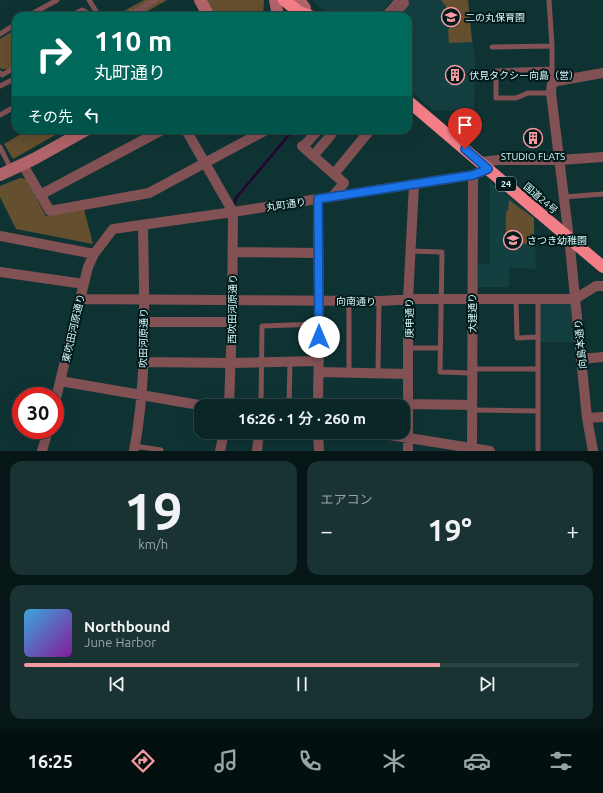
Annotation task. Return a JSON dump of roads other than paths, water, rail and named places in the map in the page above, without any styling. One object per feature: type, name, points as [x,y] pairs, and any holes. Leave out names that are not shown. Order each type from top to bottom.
[{"type":"highway","points":[[284,0],[299,12],[304,8]]},
{"type":"highway","name":"国道24号","points":[[412,104],[603,267]]},
{"type":"street","points":[[200,0],[207,12]]},
{"type":"street","points":[[275,0],[277,12]]},
{"type":"street","points":[[394,12],[400,1]]},
{"type":"street","points":[[552,82],[603,73]]},
{"type":"street","name":"向島本通り","points":[[552,82],[551,93],[560,160],[587,418],[593,451]]},
{"type":"street","points":[[0,176],[17,168],[75,134]]},
{"type":"street","points":[[40,195],[154,134]]},
{"type":"street","points":[[188,134],[233,212]]},
{"type":"street","points":[[17,168],[40,195],[50,211],[149,193],[259,134]]},
{"type":"street","points":[[314,134],[303,147],[344,183],[332,197]]},
{"type":"street","points":[[313,156],[331,134]]},
{"type":"street","points":[[334,174],[367,134]]},
{"type":"street","name":"丸町通り","points":[[94,254],[113,229],[473,175],[484,165],[499,160],[560,160],[603,157]]},
{"type":"street","name":"大建通り","points":[[472,450],[473,175]]},
{"type":"street","name":"庚申通り","points":[[408,399],[408,300],[414,184]]},
{"type":"street","points":[[318,199],[318,399]]},
{"type":"street","name":"西吹田河原通り","points":[[230,399],[233,212]]},
{"type":"street","name":"吹田河原通り","points":[[134,449],[142,396],[144,362],[143,225]]},
{"type":"street","points":[[0,236],[94,254]]},
{"type":"street","points":[[233,252],[319,253]]},
{"type":"street","name":"東吹田河原通り","points":[[59,387],[80,299],[94,254]]},
{"type":"street","points":[[0,272],[84,284]]},
{"type":"street","points":[[575,299],[596,286],[603,286]]},
{"type":"street","name":"向南通り","points":[[80,299],[349,301],[575,299]]},
{"type":"street","points":[[144,322],[232,322]]},
{"type":"street","points":[[581,359],[603,357]]},
{"type":"street","points":[[144,362],[231,363],[319,361]]},
{"type":"street","points":[[319,372],[408,374]]},
{"type":"street","points":[[60,381],[194,404]]},
{"type":"street","points":[[410,404],[472,407]]},
{"type":"street","points":[[587,418],[603,417]]},
{"type":"street","points":[[410,438],[472,450],[490,451]]},
{"type":"street","points":[[42,451],[45,439]]},
{"type":"street","points":[[220,451],[223,439]]},
{"type":"street","points":[[256,451],[258,439]]},
{"type":"street","points":[[318,439],[319,451]]},
{"type":"street","name":"庚申通り","points":[[408,439],[408,451]]},
{"type":"lane","points":[[35,12],[57,0]]},
{"type":"lane","points":[[89,0],[96,12]]},
{"type":"lane","points":[[134,12],[156,0]]},
{"type":"lane","points":[[549,0],[552,46],[552,82]]},
{"type":"lane","points":[[388,12],[400,1]]},
{"type":"lane","points":[[0,34],[12,26]]},
{"type":"lane","points":[[492,47],[552,46]]},
{"type":"lane","points":[[0,73],[2,75],[12,69]]},
{"type":"lane","points":[[551,69],[496,71],[496,98],[516,98],[528,93],[551,93]]},
{"type":"lane","points":[[0,86],[12,80]]},
{"type":"lane","points":[[0,115],[12,108]]},
{"type":"lane","points":[[0,147],[17,168]]},
{"type":"lane","points":[[564,197],[603,194]]},
{"type":"lane","points":[[410,251],[442,252],[440,372],[538,369]]},
{"type":"lane","points":[[516,299],[517,338],[538,337]]},
{"type":"lane","points":[[538,299],[538,451]]},
{"type":"lane","points":[[349,301],[349,373]]},
{"type":"lane","points":[[378,301],[378,373]]},
{"type":"lane","points":[[261,399],[262,326],[319,324]]},
{"type":"lane","points":[[408,348],[440,348]]},
{"type":"lane","points":[[289,399],[290,362]]},
{"type":"lane","points":[[472,407],[537,411]]},
{"type":"lane","points":[[134,449],[161,450]]},
{"type":"waterway","points":[[234,206],[236,198],[290,134]]},
{"type":"place","name":"二の丸保育園","points":[[451,17]]},
{"type":"place","name":"伏見タクシー向島（営）","points":[[455,75]]},
{"type":"place","name":"STUDIO FLATS","points":[[533,138]]},
{"type":"place","name":"さつき幼稚園","points":[[513,240]]}]
